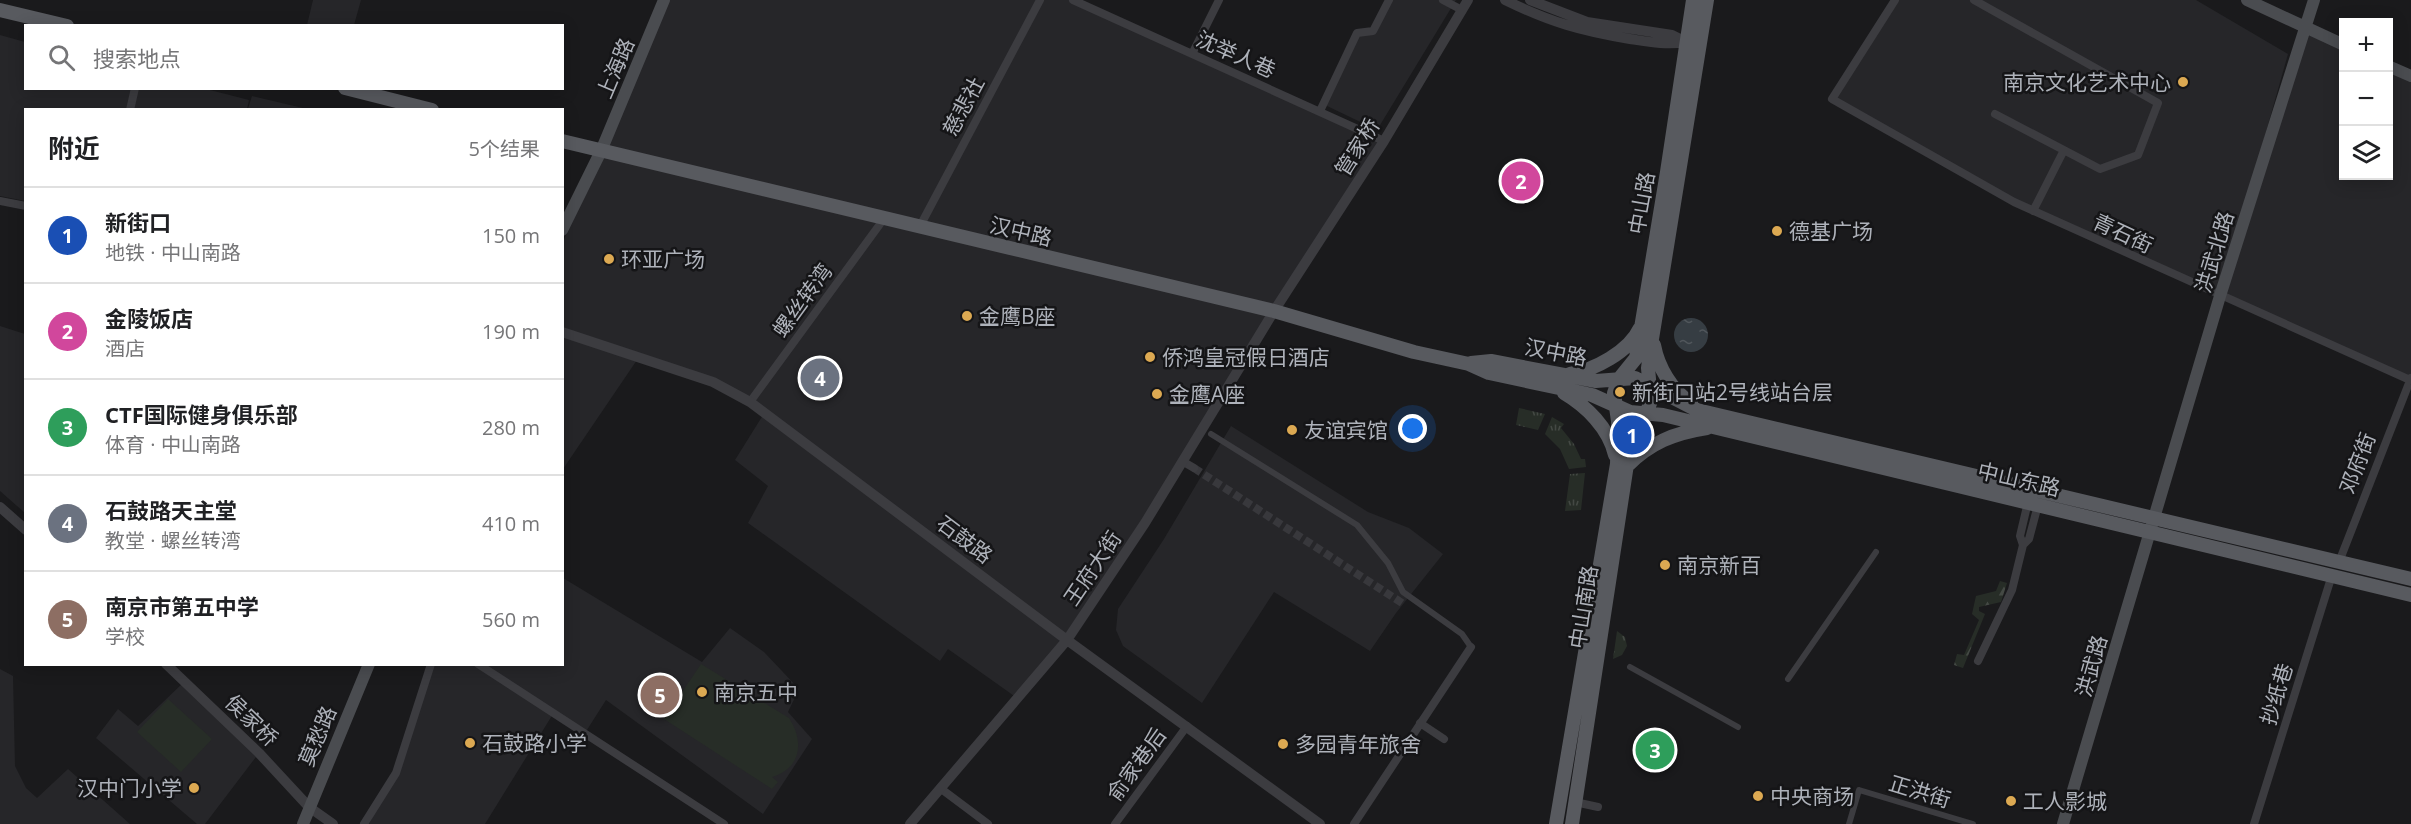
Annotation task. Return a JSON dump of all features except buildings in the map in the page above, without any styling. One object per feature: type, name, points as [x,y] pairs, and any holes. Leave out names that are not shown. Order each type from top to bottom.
[{"type":"main road","name":"上海路","points":[[601,151],[664,0]]},
{"type":"main road","name":"中山路","points":[[1648,407],[1650,386],[1647,328],[1693,0]]},
{"type":"main road","name":"中山路","points":[[1616,407],[1614,393],[1619,380],[1636,358],[1647,328],[1707,0]]},
{"type":"main road","points":[[2247,0],[2339,43]]},
{"type":"main road","name":"洪武北路","points":[[2156,518],[2220,296],[2314,0]]},
{"type":"main road","points":[[0,10],[59,24]]},
{"type":"main road","points":[[2393,68],[2411,76]]},
{"type":"main road","points":[[353,90],[424,108]]},
{"type":"main road","name":"汉中路","points":[[564,142],[883,220],[1274,311],[1414,352],[1469,364],[1491,361],[1555,381],[1616,407]]},
{"type":"main road","points":[[564,226],[601,151]]},
{"type":"main road","points":[[1647,328],[1666,375],[1683,398],[1714,421],[1666,438],[1622,465],[1610,442],[1587,408],[1555,381],[1594,367],[1647,328]]},
{"type":"main road","name":"汉中路","points":[[1555,381],[1635,378]]},
{"type":"main road","name":"中山东路","points":[[1635,378],[1714,421],[2033,503],[2411,594]]},
{"type":"main road","name":"中山东路","points":[[1616,407],[1630,412],[1648,407],[1714,421],[2156,518],[2411,579]]},
{"type":"main road","name":"中山南路","points":[[1572,824],[1622,465],[1616,407]]},
{"type":"main road","name":"中山南路","points":[[1556,824],[1622,465],[1648,407]]},
{"type":"main road","name":"洪武路","points":[[2063,824],[2156,518]]},
{"type":"main road","name":"莫愁路","points":[[303,824],[368,666]]},
{"type":"street","name":"慈悲社","points":[[919,228],[1040,0]]},
{"type":"street","name":"沈举人巷","points":[[1073,0],[1384,141]]},
{"type":"street","points":[[1192,54],[1219,0]]},
{"type":"street","points":[[1320,111],[1357,33],[1373,31],[1389,0]]},
{"type":"street","points":[[1443,0],[1461,10]]},
{"type":"street","name":"管家桥","points":[[1274,311],[1384,141],[1468,0]]},
{"type":"street","points":[[1505,0],[1546,19],[1583,31],[1670,45],[1686,42]]},
{"type":"street","points":[[1530,0],[1573,18],[1672,35],[1686,42]]},
{"type":"street","name":"青石街","points":[[1895,0],[1832,99],[2014,202],[2410,379]]},
{"type":"street","points":[[1974,0],[2158,103],[2138,154],[2100,169],[2063,152],[1995,114]]},
{"type":"street","points":[[1992,10],[1998,0]]},
{"type":"street","points":[[130,108],[135,90]]},
{"type":"street","points":[[2033,211],[2063,152]]},
{"type":"street","points":[[0,201],[24,206]]},
{"type":"street","name":"螺丝转湾","points":[[750,402],[883,220]]},
{"type":"street","name":"王府大街","points":[[910,824],[1067,640],[1145,523],[1274,311]]},
{"type":"street","name":"石鼓路","points":[[564,334],[713,382],[750,402],[1067,640],[1320,824]]},
{"type":"street","name":"邓府街","points":[[2339,562],[2410,379]]},
{"type":"street","points":[[1211,434],[1357,525],[1388,563],[1403,592],[1462,634],[1470,647],[1354,824]]},
{"type":"street","points":[[1182,461],[1194,468]]},
{"type":"street","points":[[1978,661],[2012,590],[2023,545],[2020,536],[2033,503]]},
{"type":"street","points":[[0,507],[24,528]]},
{"type":"street","points":[[1788,679],[1876,552]]},
{"type":"street","name":"抄纸巷","points":[[2254,824],[2332,575]]},
{"type":"street","name":"侯家桥","points":[[168,666],[259,753],[309,807],[333,824]]},
{"type":"street","points":[[364,824],[396,773],[430,666]]},
{"type":"street","points":[[481,666],[724,824]]},
{"type":"street","points":[[1630,667],[1738,727]]},
{"type":"street","points":[[1420,723],[1444,739]]},
{"type":"street","name":"俞家巷后","points":[[1115,824],[1187,726]]},
{"type":"street","points":[[940,788],[988,824]]},
{"type":"street","name":"正洪街","points":[[1849,824],[1859,790],[1972,824]]},
{"type":"street","points":[[1575,802],[1599,807]]},
{"type":"shaded area","points":[[313,0],[361,0],[354,24],[307,24]]},
{"type":"shaded area","points":[[659,0],[1073,0],[1384,141],[1067,640],[1017,698],[948,649],[940,661],[748,523],[768,486],[735,460],[765,412],[750,402],[639,357],[564,468],[564,239]]},
{"type":"shaded area","points":[[1389,0],[1456,0],[1377,130],[1323,104],[1357,33],[1373,31]]},
{"type":"shaded area","points":[[1895,0],[2196,0],[2288,54],[2227,270],[2305,27],[2339,43],[2339,180],[2393,180],[2393,68],[2411,76],[2411,378],[2014,202],[1832,99]]},
{"type":"shaded area","points":[[0,35],[24,42],[24,90],[210,90],[249,100],[247,108],[24,108],[24,201],[0,196]]},
{"type":"shaded area","points":[[252,96],[303,108],[248,108]]},
{"type":"shaded area","points":[[0,326],[24,334],[24,512],[0,491]]},
{"type":"shaded area","points":[[1231,426],[1368,512],[1409,528],[1443,554],[1396,613],[1370,651],[1274,592],[1202,703],[1123,646],[1116,630],[1118,609],[1164,539]]},
{"type":"shaded area","points":[[564,579],[702,662],[730,628],[764,652],[799,689],[788,712],[812,739],[763,814],[606,700],[585,733],[553,714],[485,824],[369,824],[388,786],[431,666],[564,666]]},
{"type":"shaded area","points":[[0,669],[13,676],[15,766],[26,788],[37,798],[68,769],[130,824],[0,824]]},
{"type":"shaded area","name":"汉中门小学","points":[[184,682],[259,753],[205,824],[197,824],[96,738],[118,709],[138,726]]},
{"type":"green space","points":[[1519,408],[1545,414],[1538,430],[1516,425]]},
{"type":"green space","points":[[1552,417],[1564,424],[1561,428],[1574,444],[1581,459],[1585,459],[1586,467],[1569,469],[1560,449],[1545,434]]},
{"type":"green space","points":[[1585,473],[1581,510],[1565,511],[1570,474]]},
{"type":"green space","points":[[2000,581],[2007,583],[2001,602],[1979,607],[1979,611],[1985,614],[1963,668],[1954,665],[1957,654],[1964,655],[1979,620],[1972,614],[1976,596],[1996,591]]},
{"type":"green space","points":[[1617,631],[1625,637],[1627,646],[1622,655],[1613,659]]},
{"type":"green space","points":[[701,664],[789,718],[797,736],[797,753],[789,767],[772,777],[778,782],[772,789],[664,719]]},
{"type":"green space","points":[[168,699],[212,739],[181,772],[137,732]]},
{"type":"water","points":[[1691,318],[1703,323],[1708,335],[1703,347],[1691,352],[1679,347],[1674,335],[1679,323]]},
{"type":"tunnel","points":[[1194,468],[1402,603]]},
{"type":"place","name":"南京文化艺术中心","points":[[2183,82]]},
{"type":"place","name":"金陵饭店","points":[[1521,181]]},
{"type":"place","name":"德基广场","points":[[1777,231]]},
{"type":"place","name":"环亚广场","points":[[609,259]]},
{"type":"place","name":"金鹰B座","points":[[967,316]]},
{"type":"place","name":"侨鸿皇冠假日酒店","points":[[1150,357]]},
{"type":"place","name":"石鼓路天主堂","points":[[820,378]]},
{"type":"place","name":"新街口站2号线站台层","points":[[1620,392]]},
{"type":"place","name":"金鹰A座","points":[[1157,394]]},
{"type":"place","name":"友谊宾馆","points":[[1292,430]]},
{"type":"place","name":"新街口","points":[[1632,435]]},
{"type":"place","name":"南京新百","points":[[1665,565]]},
{"type":"place","name":"南京五中","points":[[702,692]]},
{"type":"place","name":"南京市第五中学","points":[[660,695]]},
{"type":"place","name":"石鼓路小学","points":[[470,743]]},
{"type":"place","name":"多园青年旅舍","points":[[1283,744]]},
{"type":"place","name":"CTF国际健身俱乐部","points":[[1655,750]]},
{"type":"place","name":"汉中门小学","points":[[194,788]]},
{"type":"place","name":"中央商场","points":[[1758,796]]},
{"type":"place","name":"工人影城","points":[[2011,801]]}]
